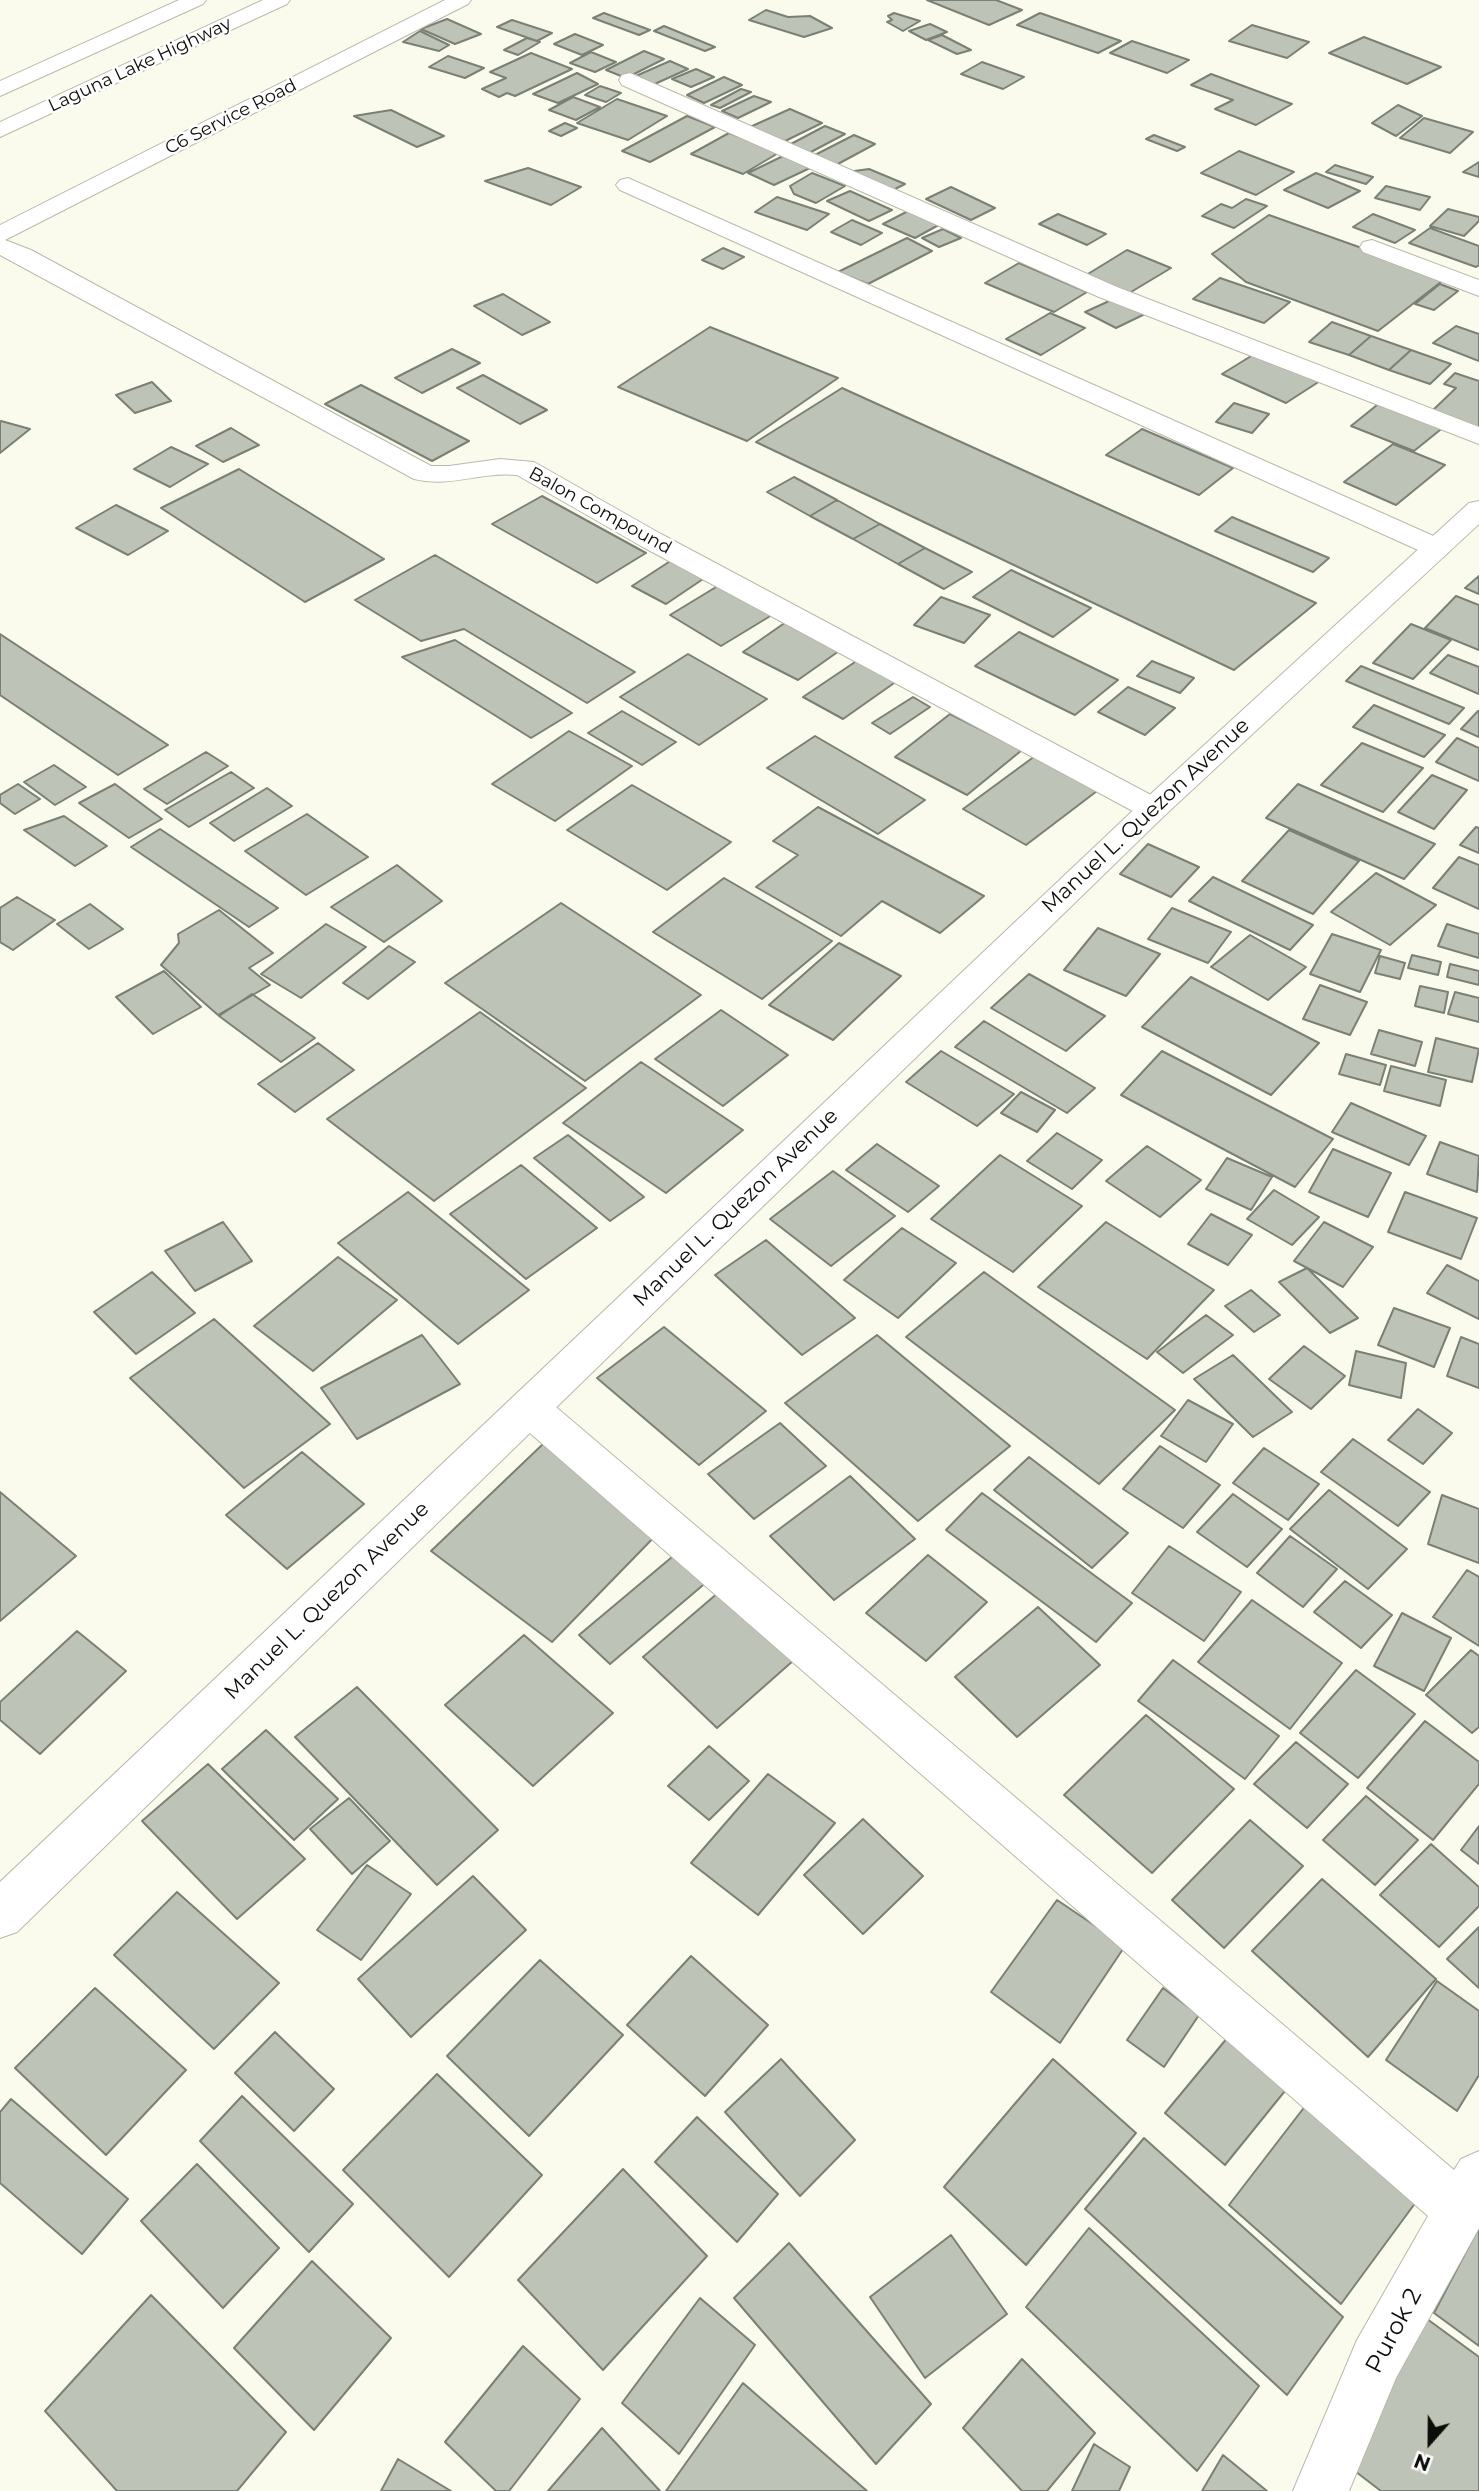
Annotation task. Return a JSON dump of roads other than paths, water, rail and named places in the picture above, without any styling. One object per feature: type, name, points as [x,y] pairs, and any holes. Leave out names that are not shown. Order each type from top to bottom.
[{"type":"street","name":"Laguna Lake Highway","points":[[0,89],[196,0]]},
{"type":"street","name":"Laguna Lake Highway","points":[[0,130],[280,0]]},
{"type":"street","name":"C6 Service Road","points":[[0,234],[461,0]]},
{"type":"street","points":[[629,80],[1108,292],[1479,436]]},
{"type":"street","points":[[628,185],[1437,548]]},
{"type":"street","name":"Balon Compound","points":[[0,246],[22,255],[424,473],[435,475],[501,467],[524,468],[651,540],[1153,808]]},
{"type":"street","points":[[1372,247],[1479,289]]},
{"type":"street","name":"Manuel L. Quezon Avenue","points":[[3,1907],[529,1408],[1153,808],[1479,509]]},
{"type":"street","points":[[529,1408],[1469,2193]]},
{"type":"street","name":"Purok 2","points":[[1321,2491],[1376,2359],[1469,2193]]}]
